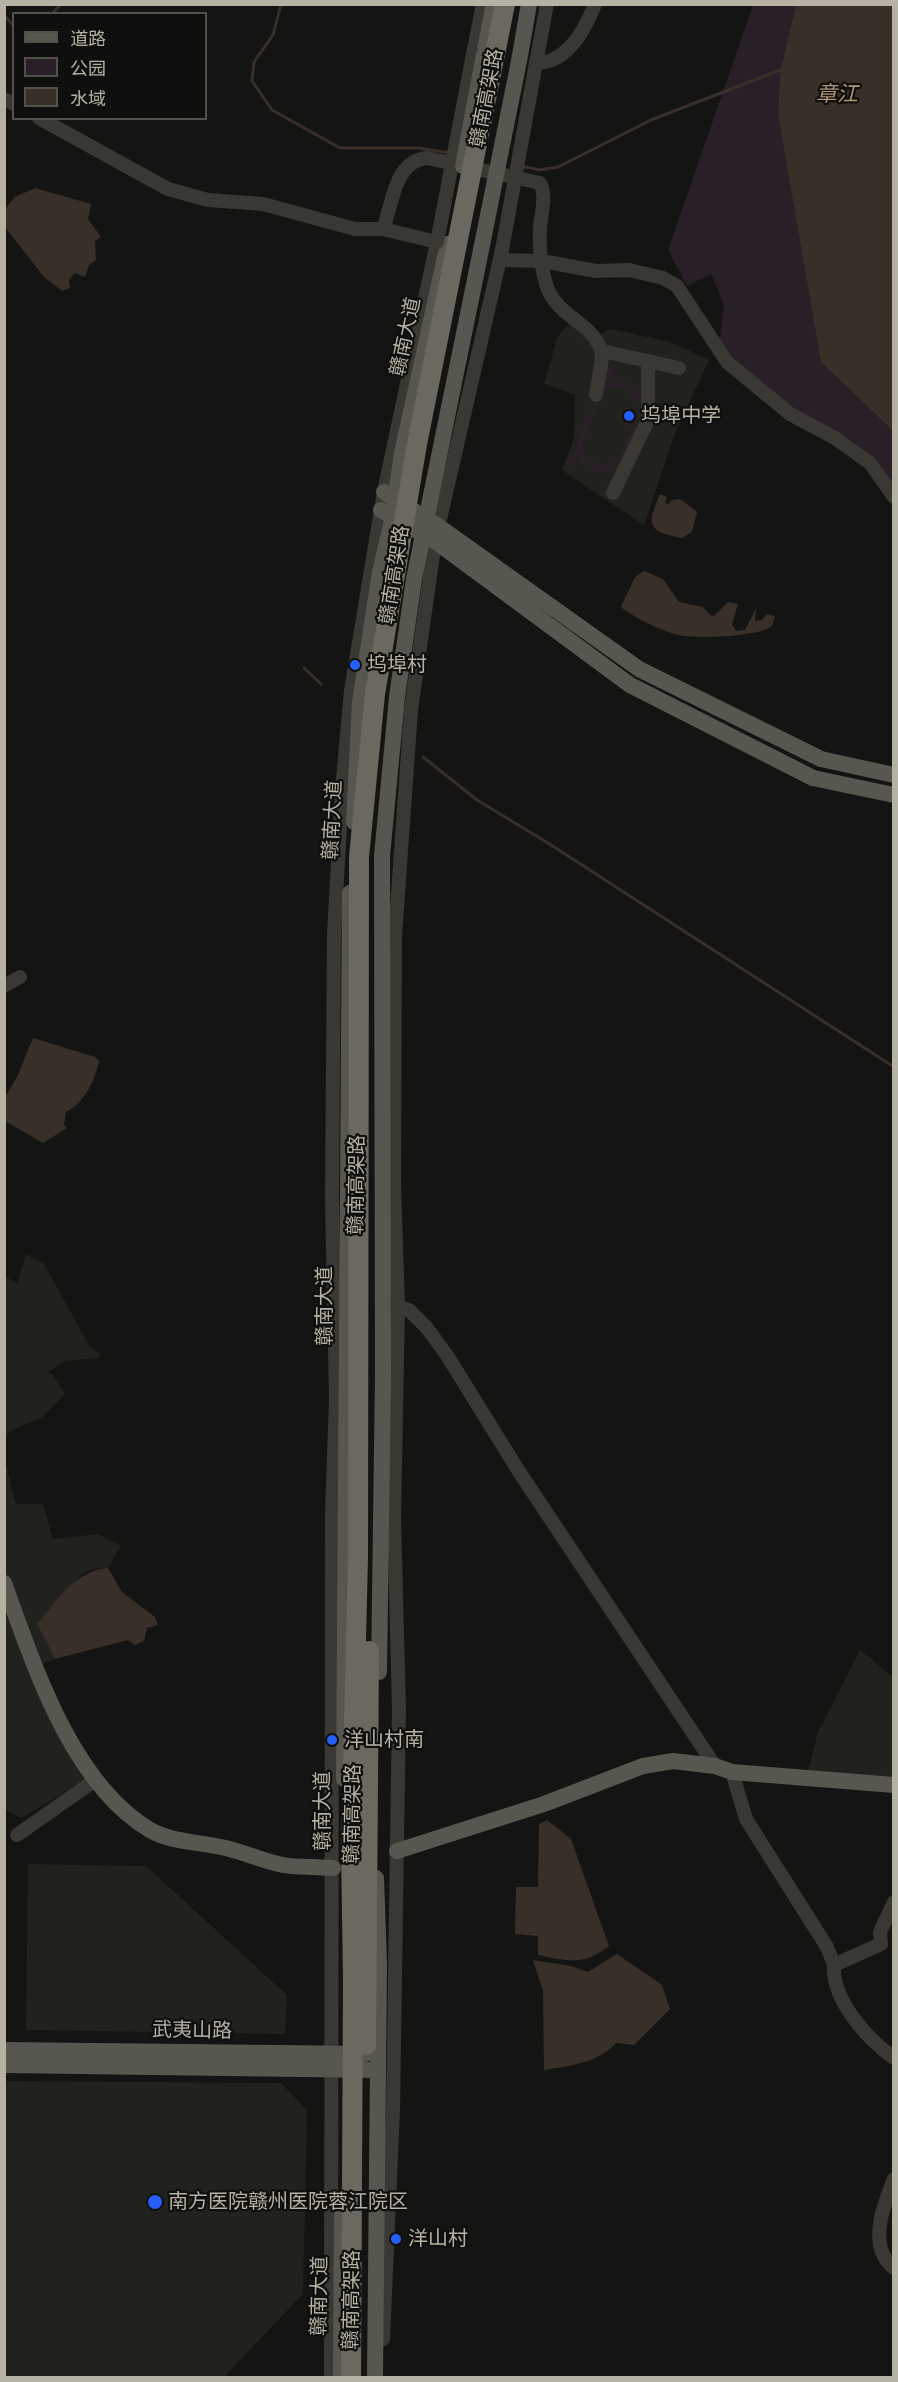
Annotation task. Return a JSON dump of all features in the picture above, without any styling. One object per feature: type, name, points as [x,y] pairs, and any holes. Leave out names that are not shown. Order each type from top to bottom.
[{"type":"highway","name":"赣南高架路","points":[[351,2378],[353,1994],[351,1847],[358,1557],[359,857],[375,694],[415,455],[505,4]]},
{"type":"highway","name":"赣南高架路","points":[[363,2378],[368,1977],[371,856],[382,741],[408,556],[515,4]]},
{"type":"main road","points":[[479,55],[494,4]]},
{"type":"main road","points":[[375,2378],[379,1964],[376,1871],[383,1375],[382,856],[397,697],[414,579],[430,530],[440,462],[529,4]]},
{"type":"main road","name":"赣南大道","points":[[341,2378],[338,2062],[345,1965],[339,1870],[346,1377],[348,938],[360,702],[390,496],[402,453],[479,55]]},
{"type":"main road","points":[[402,453],[440,462]]},
{"type":"main road","points":[[390,496],[430,530],[630,685],[813,778],[894,795]]},
{"type":"main road","points":[[387,514],[430,530],[639,669],[821,759],[894,775]]},
{"type":"main road","points":[[380,572],[414,579]]},
{"type":"main road","points":[[346,1377],[383,1375]]},
{"type":"main road","points":[[345,1480],[380,1479]]},
{"type":"main road","points":[[4,1583],[34,1665],[80,1758],[94,1781],[112,1800],[153,1831],[174,1839],[224,1847],[283,1865],[376,1871]]},
{"type":"main road","points":[[397,1851],[544,1804],[643,1766],[673,1761],[715,1766],[732,1772],[894,1785]]},
{"type":"main road","points":[[345,1965],[379,1964]]},
{"type":"main road","name":"武夷山路","points":[[4,2050],[338,2062]]},
{"type":"main road","name":"武夷山路","points":[[4,2066],[378,2062]]},
{"type":"main road","points":[[342,2313],[374,2311]]},
{"type":"street","points":[[479,55],[483,4]]},
{"type":"street","points":[[383,2378],[393,2110],[399,1709],[394,1518],[398,1306],[394,1184],[395,936],[411,710],[430,530],[501,255],[548,4]]},
{"type":"street","points":[[536,63],[544,63],[575,42],[595,4]]},
{"type":"street","points":[[43,120],[168,189],[208,200],[263,204],[355,229],[383,229],[442,243],[390,496]]},
{"type":"street","points":[[383,229],[402,172],[416,159],[427,158],[518,176],[540,183],[543,189],[540,230],[542,261],[549,291],[558,305],[594,338],[602,351],[596,395]]},
{"type":"street","points":[[501,255],[596,271],[628,270],[663,278],[677,286],[727,362],[790,414],[835,438],[870,463],[885,488],[894,497]]},
{"type":"street","points":[[602,351],[679,368]]},
{"type":"street","points":[[613,493],[648,420],[648,361]]},
{"type":"street","points":[[331,2378],[338,2062],[339,1870],[332,1513],[336,1399],[332,1197],[334,933],[351,691],[387,514]]},
{"type":"street","points":[[4,986],[20,977]]},
{"type":"street","points":[[398,1306],[409,1310],[427,1328],[448,1357],[518,1470],[715,1766]]},
{"type":"street","points":[[732,1772],[746,1819],[827,1947],[834,1965],[833,1979],[840,1999],[866,2032],[894,2058]]},
{"type":"street","points":[[17,1835],[94,1781]]},
{"type":"street","points":[[834,1965],[887,1946],[880,1932],[894,1902]]},
{"type":"street","points":[[894,2179],[879,2227],[880,2250],[894,2268]]},
{"type":"shaded area","name":"坞埠中学","points":[[570,323],[591,338],[611,329],[670,342],[709,360],[674,436],[644,525],[562,470],[574,438],[575,395],[544,383],[558,336]]},
{"type":"shaded area","points":[[26,1254],[44,1264],[90,1347],[100,1353],[99,1358],[65,1361],[47,1373],[53,1375],[65,1394],[42,1417],[9,1432],[5,1438],[5,1276],[17,1284]]},
{"type":"shaded area","points":[[4,1457],[16,1504],[43,1504],[53,1539],[98,1534],[121,1546],[108,1568],[92,1569],[82,1574],[37,1624],[55,1659],[40,1665],[94,1775],[21,1818],[4,1809]]},
{"type":"shaded area","points":[[860,1650],[893,1677],[893,1777],[807,1776],[818,1732]]},
{"type":"shaded area","points":[[28,1864],[146,1866],[287,1995],[285,2034],[26,2030]]},
{"type":"shaded area","name":"南方医院赣州医院蓉江院区","points":[[5,2081],[281,2083],[307,2110],[303,2294],[224,2377],[5,2377]]},
{"type":"green space","points":[[753,5],[796,5],[781,68],[821,362],[893,431],[893,487],[875,458],[847,437],[796,412],[741,369],[720,339],[724,305],[711,274],[687,286],[668,250]]},
{"type":"green space","points":[[609,367],[614,369],[609,382],[624,382],[634,386],[642,396],[647,409],[634,438],[622,459],[615,467],[607,471],[591,470],[577,455],[572,467],[568,466]],"holes":[[[615,387],[626,389],[634,395],[639,405],[638,416],[619,457],[606,465],[596,465],[584,456],[581,445],[602,395]]]},
{"type":"water","name":"章江","points":[[796,5],[893,5],[893,431],[821,362],[778,113],[781,68]]},
{"type":"water","points":[[35,188],[91,204],[88,219],[101,237],[95,241],[96,260],[89,265],[85,277],[75,273],[69,280],[70,288],[62,291],[44,277],[5,227],[5,209],[15,197]]},
{"type":"water","points":[[660,494],[667,497],[665,502],[668,505],[672,500],[680,499],[697,512],[692,532],[682,538],[662,533],[656,529],[652,520]]},
{"type":"water","points":[[644,571],[663,579],[679,602],[703,607],[710,615],[714,616],[728,602],[738,604],[732,624],[736,631],[745,630],[756,608],[755,621],[762,620],[767,614],[775,616],[772,626],[743,635],[704,637],[678,635],[651,625],[621,607],[635,577]]},
{"type":"water","points":[[33,1038],[95,1057],[99,1061],[88,1091],[66,1112],[64,1125],[67,1128],[43,1143],[5,1121],[5,1097],[17,1077]]},
{"type":"water","points":[[108,1568],[122,1592],[155,1617],[158,1625],[147,1628],[144,1641],[135,1645],[128,1640],[55,1659],[37,1624],[76,1581],[96,1570]]},
{"type":"water","points":[[547,1820],[571,1839],[609,1946],[591,1957],[567,1960],[538,1955],[538,1936],[515,1934],[516,1887],[538,1887],[539,1824]]},
{"type":"water","points":[[617,1954],[662,1985],[670,2009],[634,2045],[616,2043],[609,2050],[592,2059],[544,2070],[543,1991],[533,1960],[571,1966],[588,1972]]},
{"type":"waterway","points":[[54,12],[61,4]]},
{"type":"waterway","points":[[281,4],[273,35],[254,62],[252,81],[272,110],[340,148],[419,148],[449,153]]},
{"type":"waterway","points":[[4,15],[12,24]]},
{"type":"waterway","points":[[521,166],[540,170],[558,167],[651,120],[783,69]]},
{"type":"waterway","points":[[304,668],[321,684]]},
{"type":"waterway","points":[[423,757],[477,800],[548,843],[894,1067]]},
{"type":"place","name":"坞埠中学","points":[[629,416]]},
{"type":"place","name":"坞埠村","points":[[355,665]]},
{"type":"place","name":"洋山村南","points":[[332,1740]]},
{"type":"place","name":"南方医院赣州医院蓉江院区","points":[[155,2202]]},
{"type":"place","name":"洋山村","points":[[396,2239]]}]
